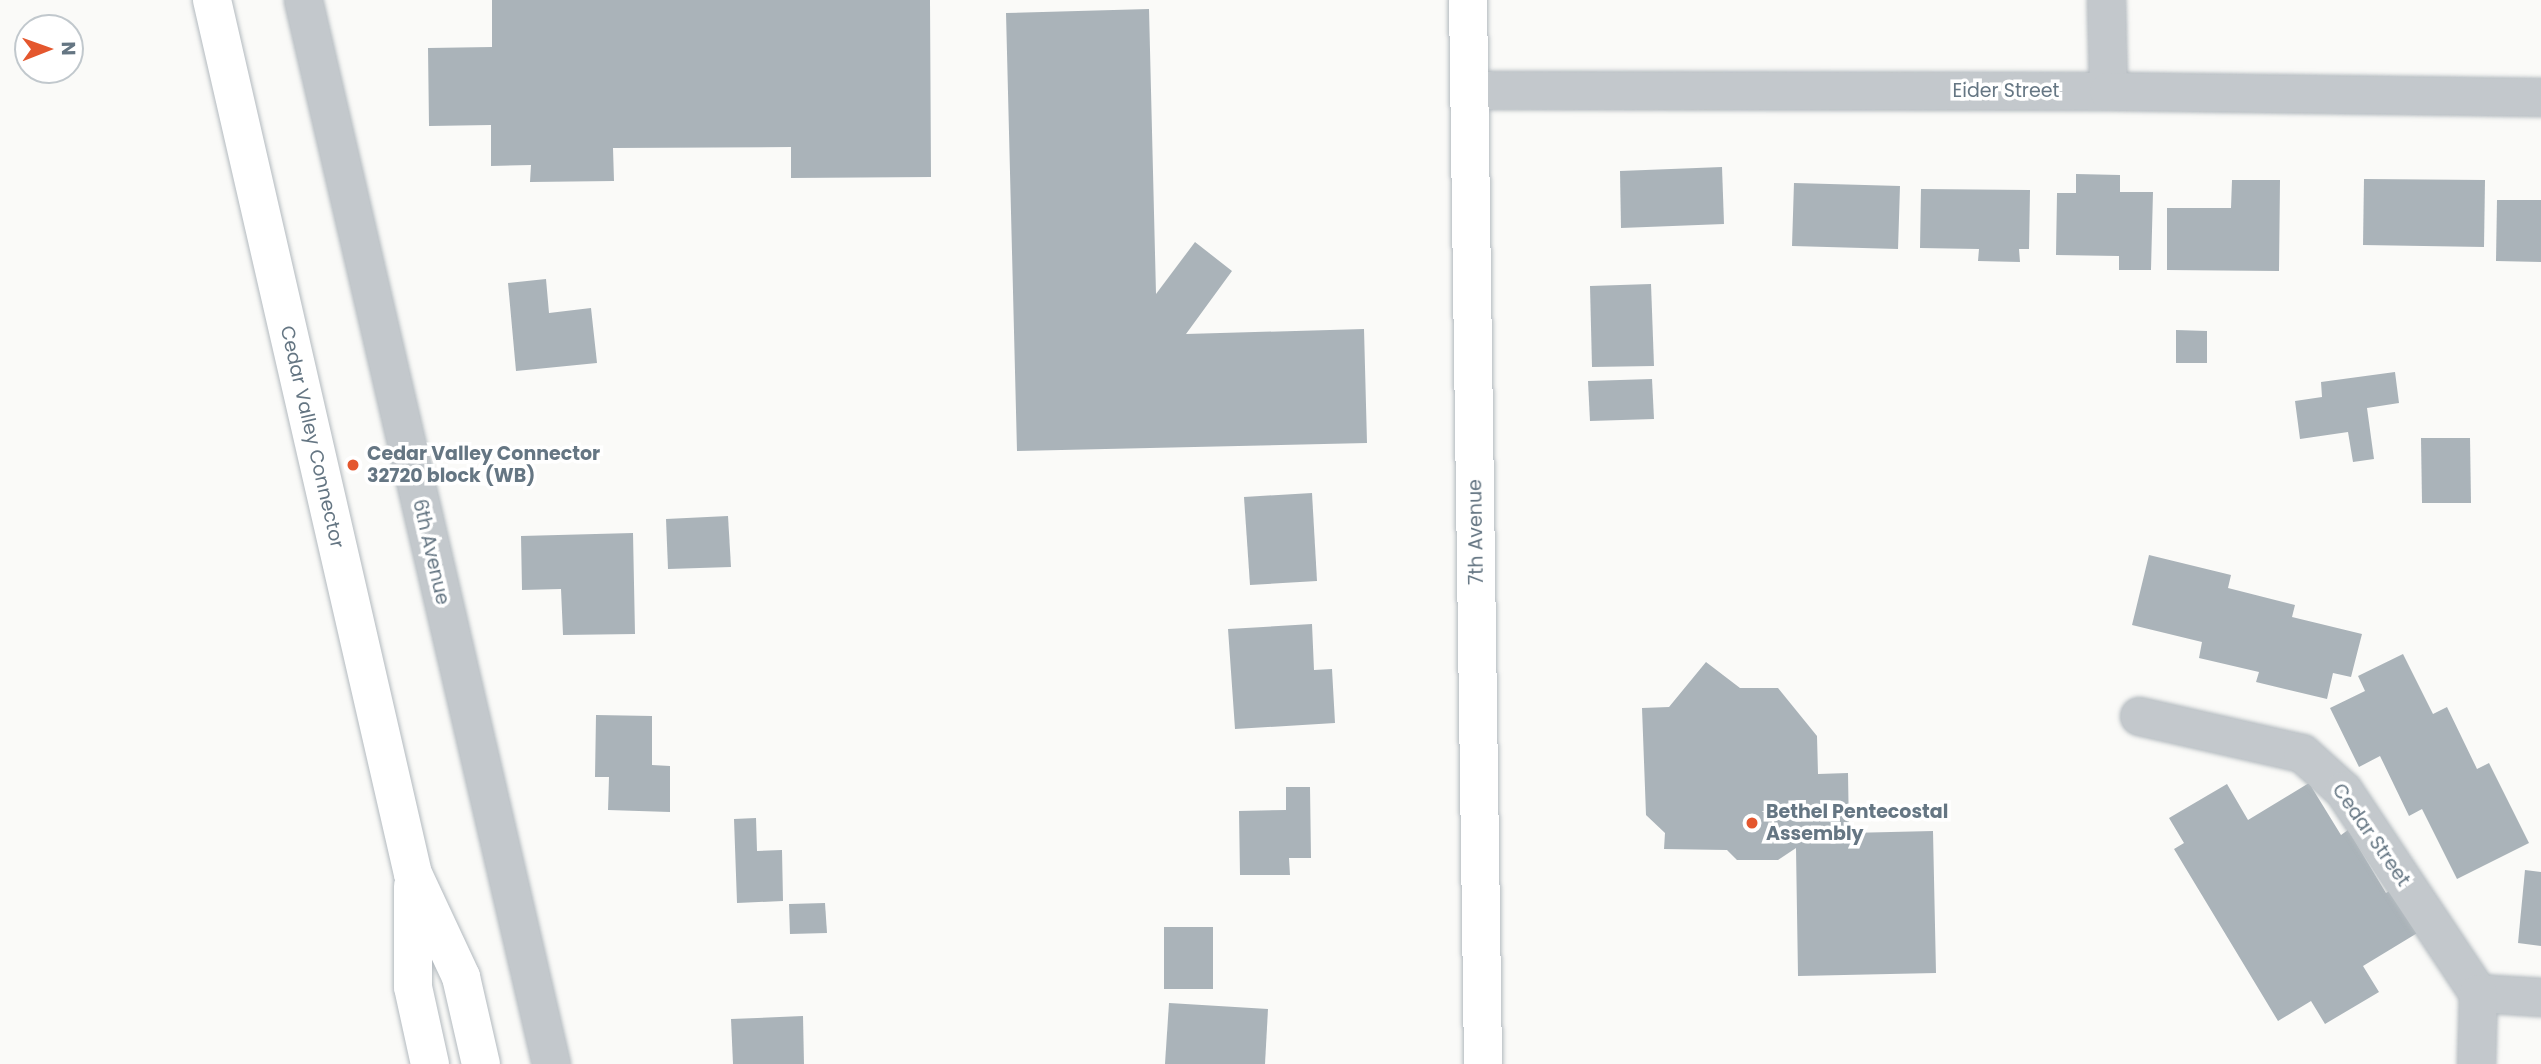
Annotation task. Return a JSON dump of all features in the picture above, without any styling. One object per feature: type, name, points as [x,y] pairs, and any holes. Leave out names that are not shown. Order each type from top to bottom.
[{"type":"main road","name":"Cedar Valley Connector","points":[[212,0],[413,874],[461,977],[481,1064]]},
{"type":"main road","name":"7th Avenue","points":[[1468,0],[1483,1064]]},
{"type":"main road","name":"Cedar Valley Connector","points":[[413,874],[413,987],[430,1064]]},
{"type":"street","name":"6th Avenue","points":[[303,0],[551,1064]]},
{"type":"street","points":[[2106,0],[2108,91]]},
{"type":"street","name":"Eider Street","points":[[1470,90],[2108,91],[2541,97]]},
{"type":"street","name":"Cedar Street","points":[[2139,716],[2302,753],[2343,790],[2479,993]]},
{"type":"street","points":[[2476,1064],[2479,993],[2541,997]]},
{"type":"building","points":[[492,0],[930,0],[931,177],[791,178],[791,147],[613,148],[614,181],[530,182],[531,165],[491,166],[491,125],[429,126],[428,48],[492,47]]},
{"type":"building","points":[[1149,9],[1156,294],[1195,242],[1232,271],[1186,334],[1364,329],[1367,443],[1017,451],[1006,13]]},
{"type":"building","points":[[1722,167],[1724,224],[1621,228],[1620,171]]},
{"type":"building","points":[[2076,174],[2120,175],[2120,192],[2153,192],[2151,270],[2119,270],[2119,256],[2056,255],[2057,193],[2076,193]]},
{"type":"building","points":[[2364,179],[2485,180],[2484,247],[2363,245]]},
{"type":"building","points":[[2232,180],[2280,180],[2279,271],[2167,270],[2167,208],[2231,208]]},
{"type":"building","points":[[1794,183],[1900,186],[1898,249],[1792,246]]},
{"type":"building","points":[[1921,189],[2030,190],[2029,249],[2019,249],[2020,262],[1978,261],[1979,249],[1920,248]]},
{"type":"building","points":[[2497,200],[2541,200],[2541,262],[2496,261]]},
{"type":"building","points":[[546,279],[549,313],[591,308],[597,363],[516,371],[508,283]]},
{"type":"building","points":[[1651,284],[1654,366],[1592,367],[1590,286]]},
{"type":"building","points":[[2176,330],[2207,331],[2207,363],[2176,363]]},
{"type":"building","points":[[2395,372],[2399,403],[2367,408],[2374,459],[2353,462],[2348,432],[2300,439],[2295,401],[2322,397],[2321,382]]},
{"type":"building","points":[[1652,379],[1654,419],[1590,421],[1588,381]]},
{"type":"building","points":[[2421,438],[2470,438],[2471,503],[2422,503]]},
{"type":"building","points":[[1312,493],[1317,581],[1250,585],[1244,497]]},
{"type":"building","points":[[728,516],[731,567],[668,569],[666,519]]},
{"type":"building","points":[[633,533],[635,634],[563,635],[561,589],[522,590],[521,536]]},
{"type":"building","points":[[2149,555],[2231,575],[2228,588],[2295,605],[2292,617],[2362,634],[2351,677],[2333,673],[2327,699],[2256,682],[2259,672],[2199,658],[2202,642],[2132,625]]},
{"type":"building","points":[[1312,624],[1314,670],[1332,669],[1335,723],[1235,729],[1228,629]]},
{"type":"building","points":[[2403,654],[2433,714],[2447,707],[2477,769],[2489,763],[2529,843],[2457,879],[2422,809],[2409,816],[2380,756],[2359,767],[2330,708],[2365,691],[2358,676]]},
{"type":"building","name":"Bethel Pentecostal Assembly","points":[[1706,662],[1740,688],[1778,688],[1817,736],[1818,774],[1848,773],[1849,833],[1933,831],[1936,973],[1798,976],[1796,848],[1778,860],[1737,860],[1727,850],[1664,849],[1665,833],[1646,815],[1642,708],[1669,707]]},
{"type":"building","points":[[596,715],[652,716],[652,765],[670,766],[670,812],[608,810],[609,777],[595,777]]},
{"type":"building","points":[[2309,783],[2341,835],[2348,830],[2386,893],[2393,889],[2419,932],[2363,966],[2379,992],[2325,1024],[2311,1001],[2278,1021],[2174,849],[2184,843],[2169,818],[2227,784],[2248,820]]},
{"type":"building","points":[[1286,787],[1310,787],[1311,858],[1289,858],[1290,875],[1240,875],[1239,811],[1286,810]]},
{"type":"building","points":[[756,818],[757,851],[782,850],[783,901],[737,903],[734,819]]},
{"type":"building","points":[[2525,870],[2541,872],[2541,946],[2518,943]]},
{"type":"building","points":[[825,903],[827,933],[790,934],[789,904]]},
{"type":"building","points":[[1164,927],[1213,927],[1213,989],[1164,989]]},
{"type":"building","points":[[1169,1003],[1268,1009],[1265,1064],[1165,1064]]},
{"type":"building","points":[[803,1016],[804,1064],[733,1064],[731,1019]]},
{"type":"place","name":"Cedar Valley Connector 32720 block (WB)","points":[[353,465]]},
{"type":"place","name":"Bethel Pentecostal Assembly","points":[[1752,823]]}]
